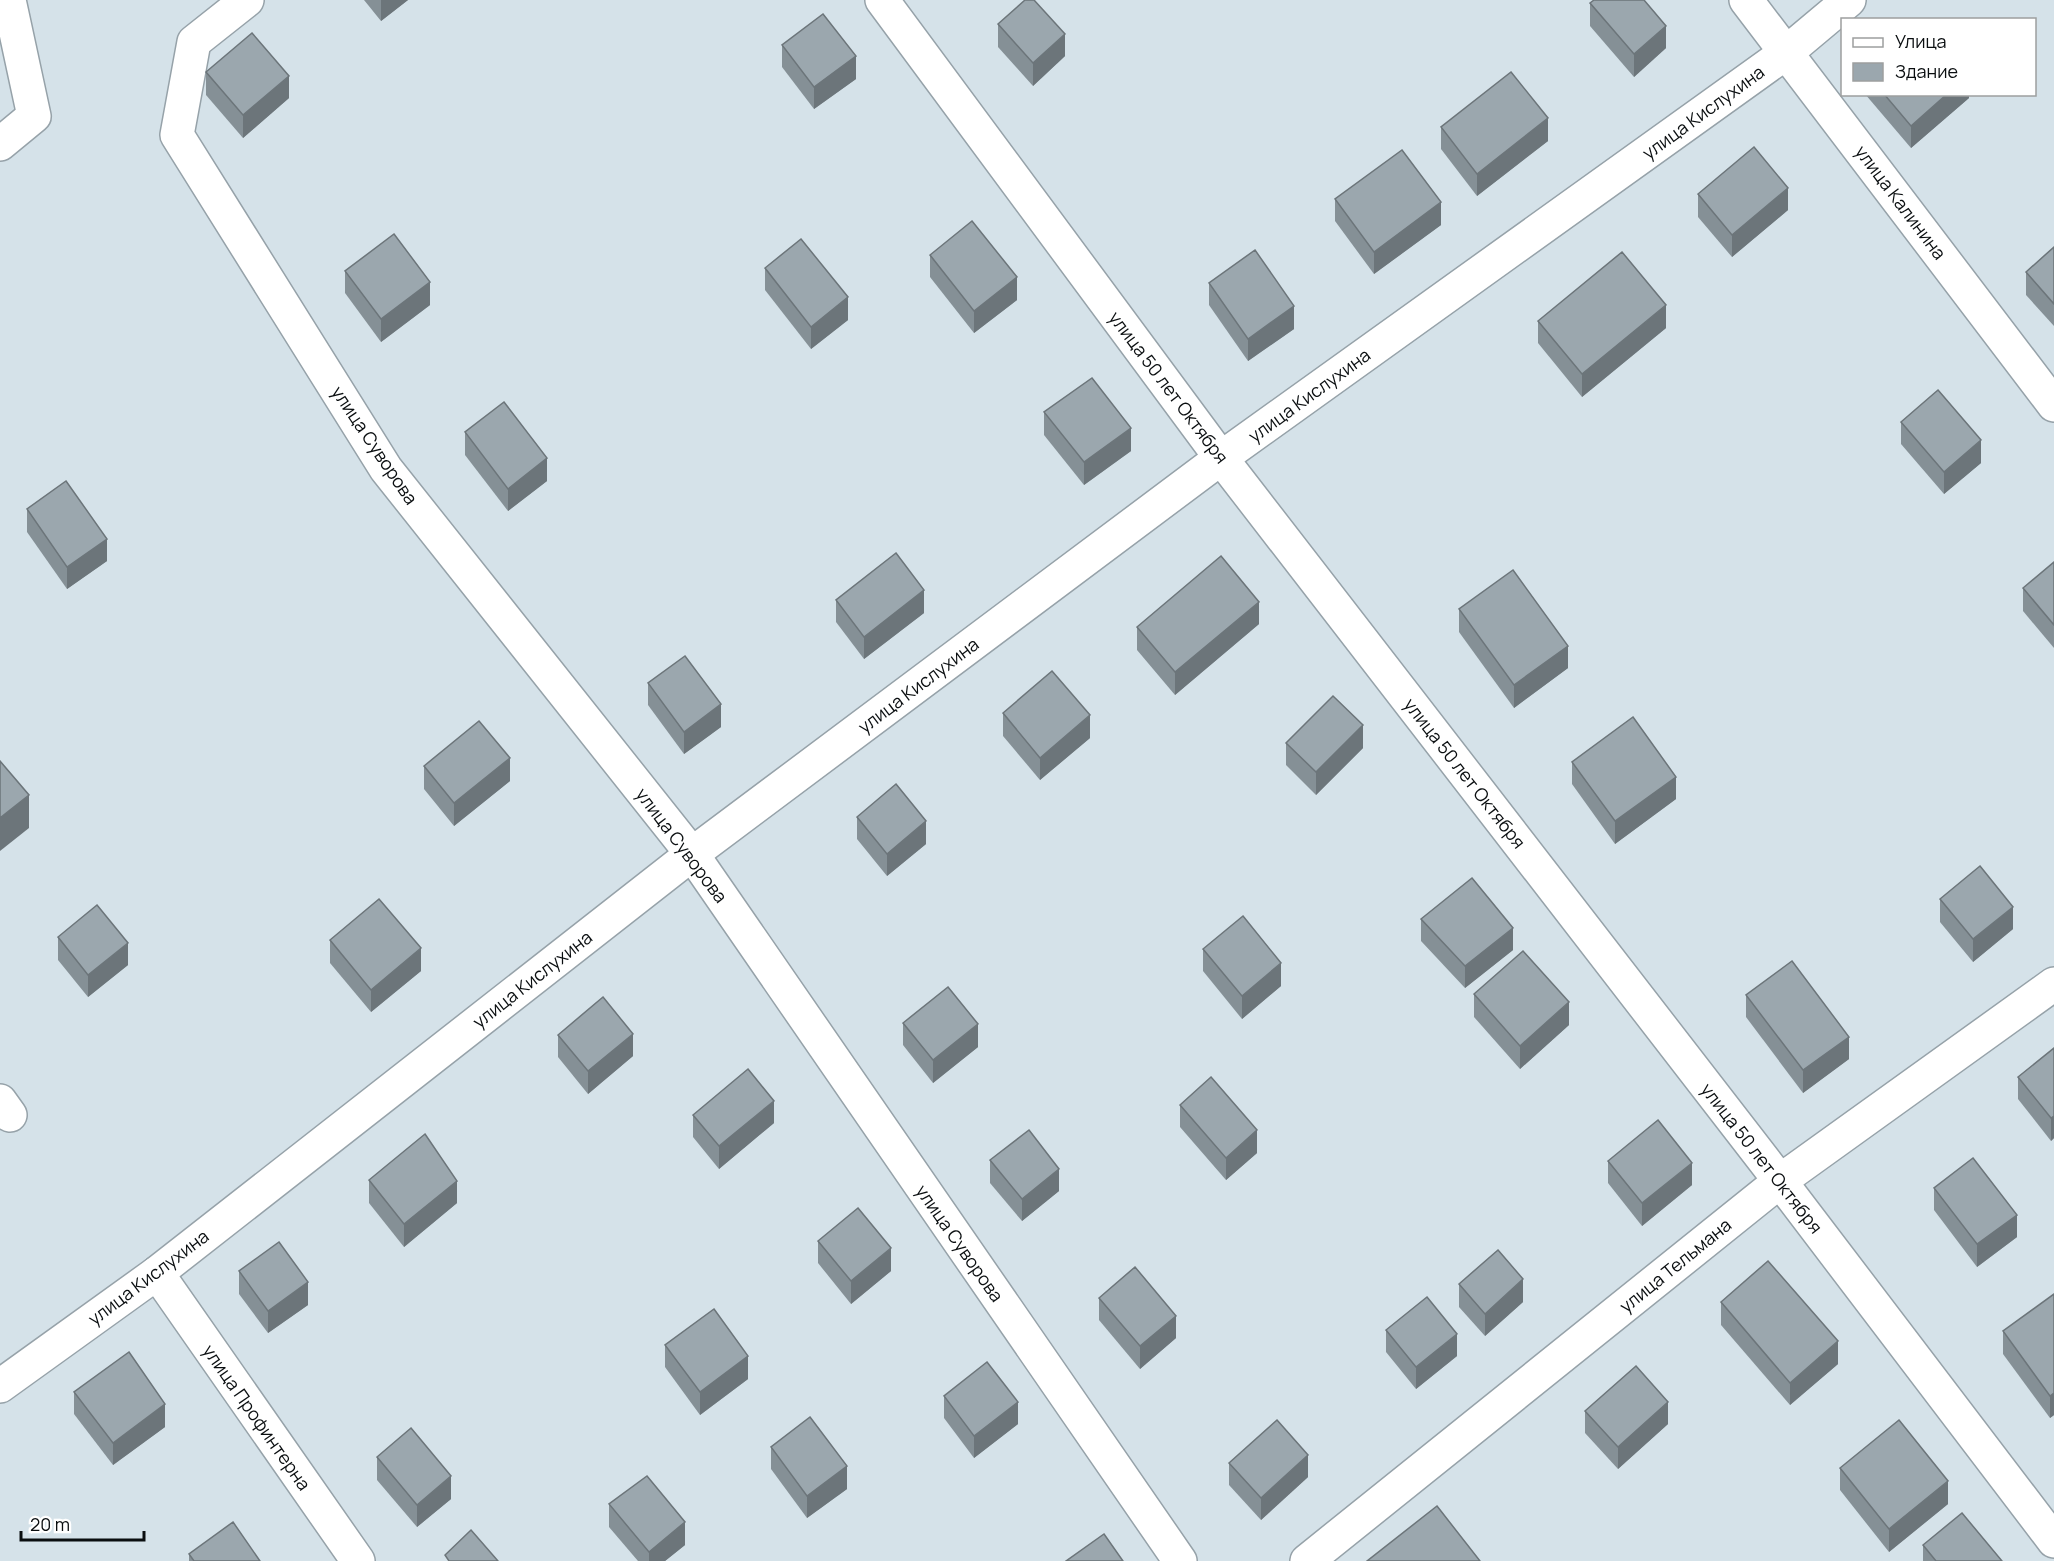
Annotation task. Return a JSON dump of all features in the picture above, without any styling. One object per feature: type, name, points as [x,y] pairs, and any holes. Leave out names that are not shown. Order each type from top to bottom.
[{"type":"street","points":[[0,144],[34,116],[9,0]]},
{"type":"street","name":"улица Суворова","points":[[247,0],[194,42],[177,135],[386,469],[692,854],[1180,1561]]},
{"type":"street","name":"улица 50 лет Октября","points":[[882,0],[1221,458],[1780,1181],[2054,1541]]},
{"type":"street","name":"улица Калинина","points":[[1746,0],[2054,405]]},
{"type":"street","name":"улица Кислухина","points":[[0,1386],[157,1273],[692,854],[1221,458],[1787,52],[1849,0]]},
{"type":"street","name":"улица Тельмана","points":[[1307,1561],[1780,1181],[2054,984]]},
{"type":"street","name":"улица Профинтерна","points":[[157,1273],[358,1561]]},
{"type":"building","points":[[1025,0],[1034,0],[1065,34],[1033,63],[998,24]]},
{"type":"building","points":[[1594,0],[1644,0],[1666,26],[1634,54],[1590,3]]},
{"type":"building","points":[[823,14],[856,56],[814,87],[782,45]]},
{"type":"building","points":[[252,33],[289,76],[243,115],[206,72]]},
{"type":"building","points":[[1511,72],[1548,118],[1477,174],[1441,127]]},
{"type":"building","points":[[1886,96],[1945,96],[1911,126]]},
{"type":"building","points":[[1754,147],[1788,188],[1732,235],[1698,194]]},
{"type":"building","points":[[1402,150],[1441,202],[1374,252],[1335,199]]},
{"type":"building","points":[[972,221],[1017,277],[974,311],[930,255]]},
{"type":"building","points":[[394,234],[430,282],[381,319],[345,271]]},
{"type":"building","points":[[801,239],[848,297],[811,327],[765,268]]},
{"type":"building","points":[[2054,247],[2054,304],[2026,272]]},
{"type":"building","points":[[1255,250],[1294,306],[1248,339],[1209,283]]},
{"type":"building","points":[[1622,252],[1666,305],[1582,374],[1538,321]]},
{"type":"building","points":[[1092,378],[1131,428],[1084,462],[1044,412]]},
{"type":"building","points":[[1938,390],[1981,440],[1944,472],[1901,422]]},
{"type":"building","points":[[504,402],[547,458],[508,489],[465,432]]},
{"type":"building","points":[[66,481],[107,539],[67,567],[27,509]]},
{"type":"building","points":[[896,553],[924,590],[864,637],[836,600]]},
{"type":"building","points":[[1221,556],[1259,602],[1175,672],[1137,627]]},
{"type":"building","points":[[2054,562],[2054,625],[2023,588]]},
{"type":"building","points":[[1513,570],[1568,646],[1514,685],[1459,609]]},
{"type":"building","points":[[685,656],[721,704],[684,732],[648,683]]},
{"type":"building","points":[[1052,671],[1090,715],[1040,758],[1003,713]]},
{"type":"building","points":[[1333,696],[1363,725],[1316,772],[1286,743]]},
{"type":"building","points":[[1633,717],[1676,777],[1615,821],[1572,762]]},
{"type":"building","points":[[479,721],[510,758],[454,803],[424,766]]},
{"type":"building","points":[[0,761],[29,795],[0,818]]},
{"type":"building","points":[[896,784],[926,821],[887,854],[857,817]]},
{"type":"building","points":[[1980,866],[2013,907],[1973,939],[1940,899]]},
{"type":"building","points":[[1472,878],[1513,928],[1465,966],[1421,919]]},
{"type":"building","points":[[379,899],[421,948],[371,990],[330,940]]},
{"type":"building","points":[[97,905],[128,943],[88,975],[58,937]]},
{"type":"building","points":[[1243,916],[1281,963],[1242,996],[1203,949]]},
{"type":"building","points":[[1523,951],[1569,1002],[1520,1046],[1474,994]]},
{"type":"building","points":[[1792,961],[1849,1037],[1803,1070],[1746,995]]},
{"type":"building","points":[[948,987],[978,1024],[933,1060],[903,1023]]},
{"type":"building","points":[[603,997],[633,1034],[588,1071],[558,1035]]},
{"type":"building","points":[[2054,1048],[2054,1116],[2051,1118],[2018,1077]]},
{"type":"building","points":[[748,1069],[774,1101],[719,1146],[693,1115]]},
{"type":"building","points":[[1211,1077],[1257,1130],[1226,1158],[1180,1105]]},
{"type":"building","points":[[1658,1120],[1692,1163],[1642,1203],[1608,1161]]},
{"type":"building","points":[[1029,1130],[1059,1169],[1022,1199],[990,1160]]},
{"type":"building","points":[[425,1134],[457,1181],[404,1224],[369,1180]]},
{"type":"building","points":[[1973,1158],[2017,1215],[1977,1244],[1934,1188]]},
{"type":"building","points":[[858,1208],[891,1248],[851,1281],[818,1241]]},
{"type":"building","points":[[279,1242],[308,1282],[268,1311],[239,1271]]},
{"type":"building","points":[[1498,1250],[1523,1279],[1485,1314],[1459,1284]]},
{"type":"building","points":[[1768,1261],[1838,1341],[1790,1383],[1721,1302]]},
{"type":"building","points":[[1135,1267],[1176,1316],[1140,1346],[1099,1298]]},
{"type":"building","points":[[2054,1294],[2054,1393],[2050,1396],[2003,1331]]},
{"type":"building","points":[[1427,1297],[1457,1334],[1416,1367],[1386,1330]]},
{"type":"building","points":[[714,1309],[748,1356],[700,1392],[665,1345]]},
{"type":"building","points":[[129,1352],[165,1404],[113,1443],[74,1392]]},
{"type":"building","points":[[987,1362],[1018,1402],[974,1436],[944,1396]]},
{"type":"building","points":[[1636,1366],[1668,1402],[1618,1447],[1585,1411]]},
{"type":"building","points":[[810,1417],[847,1466],[807,1496],[771,1447]]},
{"type":"building","points":[[1277,1420],[1308,1455],[1261,1498],[1229,1463]]},
{"type":"building","points":[[1899,1420],[1948,1481],[1889,1529],[1840,1468]]},
{"type":"building","points":[[411,1428],[451,1476],[417,1505],[377,1457]]},
{"type":"building","points":[[647,1476],[685,1522],[649,1552],[609,1504]]},
{"type":"building","points":[[1437,1506],[1480,1561],[1367,1561]]},
{"type":"building","points":[[1962,1513],[2002,1561],[1936,1561],[1923,1545]]},
{"type":"building","points":[[233,1522],[260,1561],[194,1561],[189,1554]]},
{"type":"building","points":[[471,1530],[498,1561],[449,1561],[445,1555]]},
{"type":"building","points":[[1104,1534],[1123,1561],[1066,1561]]}]
